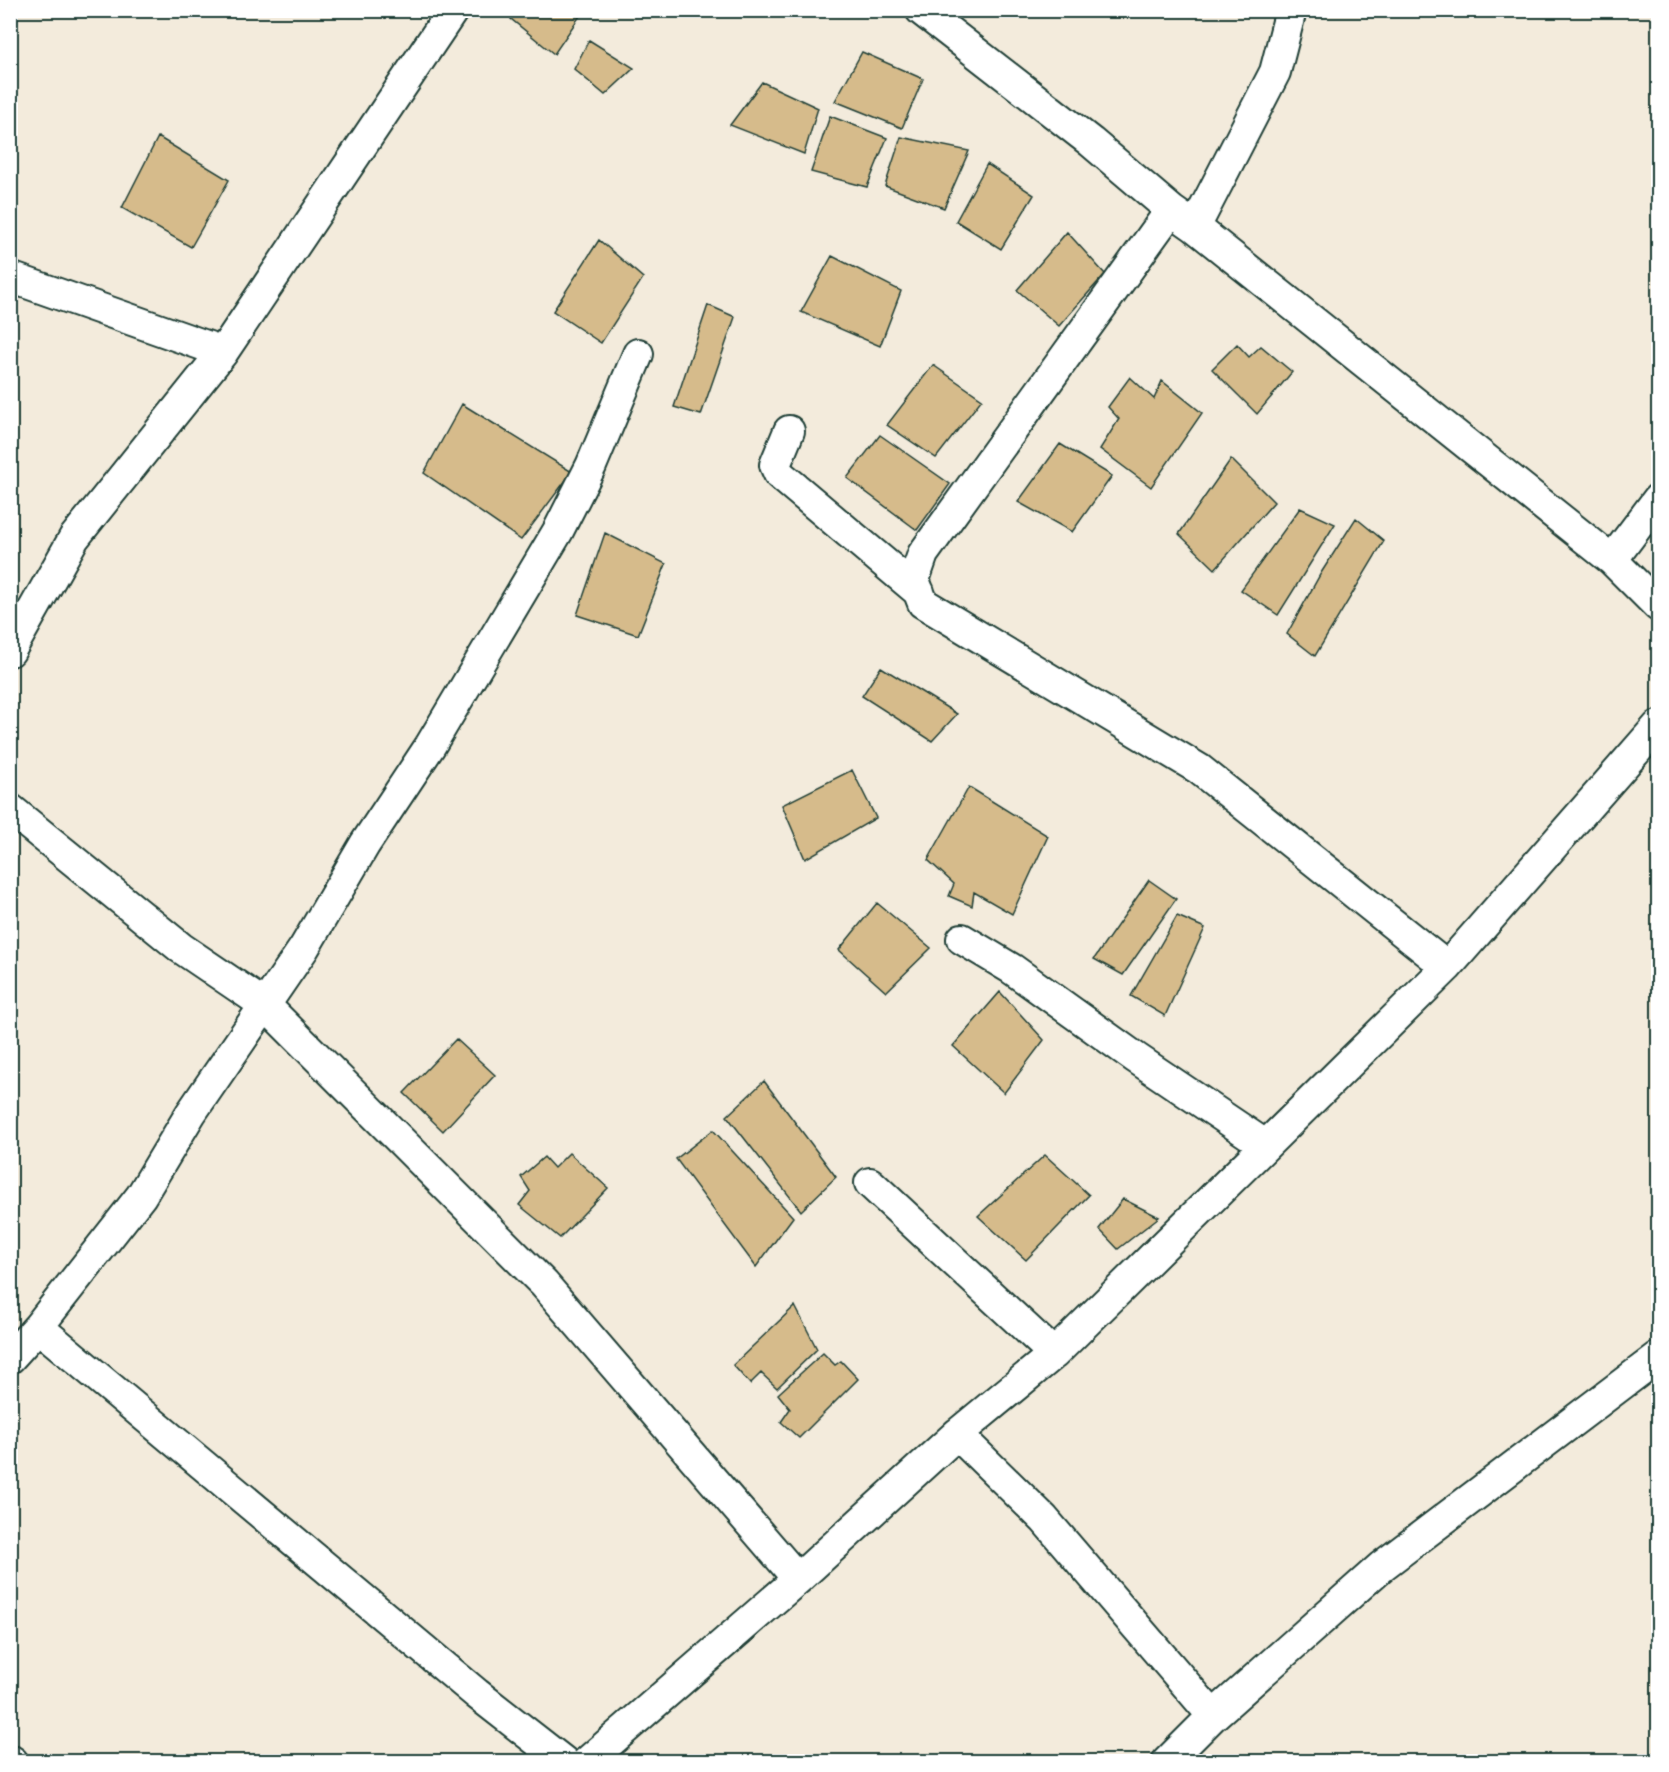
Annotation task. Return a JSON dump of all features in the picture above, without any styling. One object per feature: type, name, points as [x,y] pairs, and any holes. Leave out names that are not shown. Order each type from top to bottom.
[{"type":"street","points":[[10,651],[74,538],[223,352],[453,10]]},
{"type":"street","points":[[921,10],[1091,142],[1171,210],[1612,560],[1659,606]]},
{"type":"street","points":[[1195,227],[1275,72],[1291,10]]},
{"type":"street","points":[[1171,210],[923,554],[914,580],[923,603],[1199,769],[1447,967]]},
{"type":"street","points":[[10,278],[223,352]]},
{"type":"street","points":[[10,1358],[38,1327],[141,1196],[191,1113],[304,948],[365,844],[430,746],[558,531],[591,466],[638,354]]},
{"type":"street","points":[[789,431],[775,465],[779,474],[919,592]]},
{"type":"street","points":[[1612,560],[1659,499]]},
{"type":"street","points":[[587,1761],[798,1579],[957,1434],[1054,1354],[1447,967],[1659,726]]},
{"type":"street","points":[[10,809],[181,948],[265,1005],[544,1284],[798,1579]]},
{"type":"street","points":[[962,939],[1012,969],[1136,1058],[1265,1145]]},
{"type":"street","points":[[870,1183],[1054,1354]]},
{"type":"street","points":[[38,1327],[477,1694],[564,1761]]},
{"type":"street","points":[[1167,1761],[1212,1716],[1382,1566],[1659,1357]]},
{"type":"street","points":[[957,1434],[1044,1519],[1212,1716]]},
{"type":"building","points":[[517,10],[584,10],[554,54],[511,19]]},
{"type":"building","points":[[589,40],[634,68],[605,95],[574,69]]},
{"type":"building","points":[[862,52],[923,79],[902,128],[835,101]]},
{"type":"building","points":[[762,82],[818,108],[804,154],[730,125]]},
{"type":"building","points":[[830,116],[887,138],[867,187],[811,172]]},
{"type":"building","points":[[158,137],[229,180],[191,247],[122,208]]},
{"type":"building","points":[[901,137],[969,151],[944,208],[885,186]]},
{"type":"building","points":[[987,164],[1034,195],[1001,249],[956,221]]},
{"type":"building","points":[[1067,232],[1105,274],[1059,326],[1017,290]]},
{"type":"building","points":[[599,240],[643,278],[601,343],[553,311]]},
{"type":"building","points":[[832,256],[901,291],[880,346],[801,312]]},
{"type":"building","points":[[708,305],[735,317],[701,415],[674,407]]},
{"type":"building","points":[[1237,344],[1249,357],[1261,346],[1292,372],[1257,414],[1212,369]]},
{"type":"building","points":[[933,365],[982,399],[936,458],[887,425]]},
{"type":"building","points":[[1130,377],[1154,399],[1162,381],[1202,413],[1151,487],[1100,449],[1119,419],[1108,407]]},
{"type":"building","points":[[462,404],[572,472],[521,540],[424,473]]},
{"type":"building","points":[[880,435],[950,484],[917,530],[847,478]]},
{"type":"building","points":[[1060,444],[1112,476],[1072,532],[1018,502]]},
{"type":"building","points":[[1231,459],[1274,502],[1215,569],[1179,534]]},
{"type":"building","points":[[1300,508],[1335,524],[1278,615],[1241,590]]},
{"type":"building","points":[[1356,518],[1384,541],[1315,656],[1287,634],[1321,573]]},
{"type":"building","points":[[605,533],[666,564],[638,635],[577,615]]},
{"type":"building","points":[[881,667],[957,714],[932,741],[862,696]]},
{"type":"building","points":[[852,770],[876,818],[805,859],[782,805]]},
{"type":"building","points":[[969,787],[1048,836],[1012,914],[974,892],[972,906],[949,896],[954,884],[928,860]]},
{"type":"building","points":[[1149,880],[1176,899],[1123,975],[1094,959]]},
{"type":"building","points":[[877,903],[931,948],[886,992],[839,950]]},
{"type":"building","points":[[1177,916],[1205,928],[1165,1016],[1131,996]]},
{"type":"building","points":[[1000,992],[1044,1040],[1004,1093],[953,1046]]},
{"type":"building","points":[[456,1039],[495,1075],[443,1131],[404,1093]]},
{"type":"building","points":[[764,1081],[836,1177],[801,1211],[727,1116]]},
{"type":"building","points":[[713,1130],[793,1217],[756,1267],[676,1159]]},
{"type":"building","points":[[569,1153],[608,1188],[560,1238],[519,1205],[530,1191],[521,1177],[544,1157],[554,1168]]},
{"type":"building","points":[[1045,1155],[1089,1195],[1026,1260],[978,1216]]},
{"type":"building","points":[[1123,1199],[1159,1217],[1118,1249],[1099,1229]]},
{"type":"building","points":[[795,1306],[817,1349],[777,1388],[761,1373],[750,1384],[733,1365]]},
{"type":"building","points":[[823,1353],[835,1365],[841,1361],[858,1379],[799,1438],[781,1422],[790,1409],[778,1394]]}]
